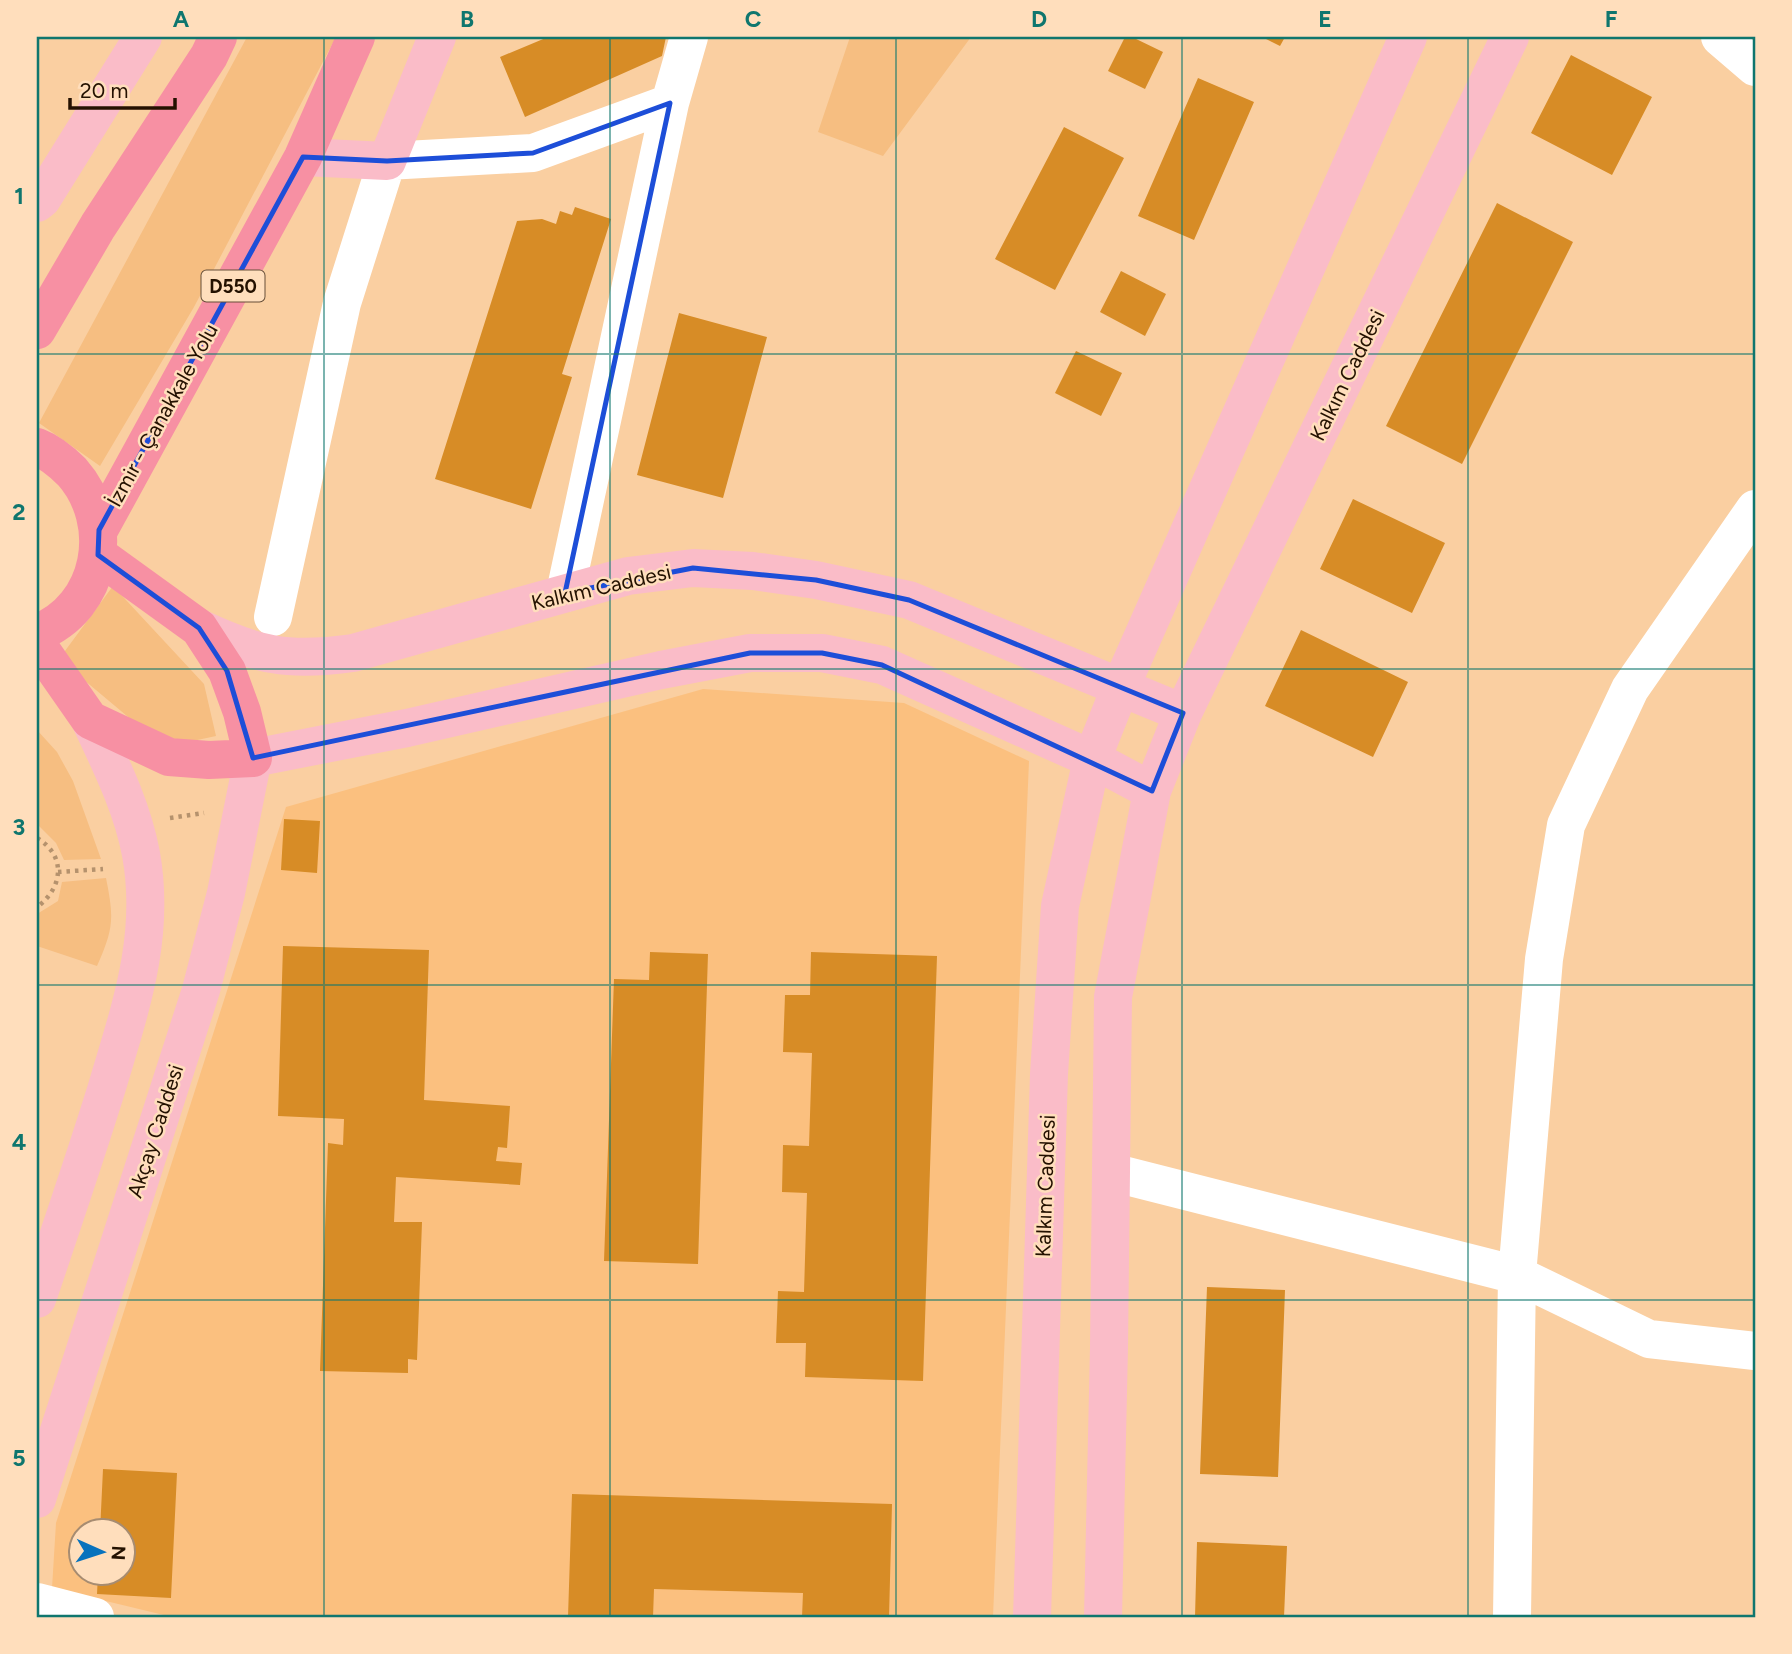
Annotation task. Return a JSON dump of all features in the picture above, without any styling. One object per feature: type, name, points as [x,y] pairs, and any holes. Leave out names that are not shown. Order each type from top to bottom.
[{"type":"highway","points":[[37,330],[99,226],[209,56],[218,37]]},
{"type":"highway","name":"İzmir - Çanakkale Yolu","points":[[37,632],[62,618],[79,600],[92,579],[99,542],[303,157],[356,37]]},
{"type":"highway","name":"İzmir - Çanakkale Yolu","points":[[37,447],[64,463],[81,482],[93,505],[99,542]]},
{"type":"highway","points":[[37,644],[90,720],[169,757],[209,760],[253,758],[242,712],[228,671],[199,628],[99,542]]},
{"type":"main road","points":[[37,204],[143,37]]},
{"type":"main road","points":[[303,157],[387,161],[437,37]]},
{"type":"main road","name":"Kalkım Caddesi","points":[[1032,1617],[1049,1074],[1059,919],[1092,759],[1121,686],[1408,37]]},
{"type":"main road","name":"Kalkım Caddesi","points":[[1103,1617],[1112,997],[1152,791],[1183,713],[1510,37]]},
{"type":"main road","name":"Kalkım Caddesi","points":[[199,628],[236,646],[279,656],[313,658],[352,653],[628,576],[693,568],[753,571],[816,580],[909,600],[1183,713]]},
{"type":"main road","points":[[253,758],[407,728],[661,670],[750,653],[822,653],[882,665],[1092,759],[1152,791]]},
{"type":"main road","points":[[37,1299],[85,1160],[138,985],[146,913],[141,853],[119,781],[90,720]]},
{"type":"main road","name":"Akçay Caddesi","points":[[37,1499],[201,990],[226,892],[253,758]]},
{"type":"street","points":[[565,593],[670,103],[689,37]]},
{"type":"street","points":[[1720,37],[1755,67]]},
{"type":"street","points":[[273,617],[342,303],[387,161],[533,153],[670,103]]},
{"type":"street","points":[[1512,1617],[1517,1275],[1544,959],[1566,825],[1630,690],[1755,509]]},
{"type":"street","points":[[1111,1172],[1517,1275],[1649,1339],[1755,1351]]},
{"type":"street","points":[[37,1602],[95,1617]]},
{"type":"path","points":[[167,819],[204,813]]},
{"type":"path","points":[[37,838],[52,852],[58,872],[54,889],[47,900],[37,907]]},
{"type":"path","points":[[58,872],[103,869]]},
{"type":"highlighted area","points":[[670,103],[565,593],[693,568],[816,580],[909,600],[1183,713],[1152,791],[882,665],[822,653],[750,653],[253,758],[227,671],[199,628],[98,555],[99,530],[303,157],[387,161],[533,153]]},
{"type":"shaded area","points":[[247,37],[336,37],[194,307],[100,466],[39,423]]},
{"type":"shaded area","points":[[850,37],[971,37],[883,156],[818,132]]},
{"type":"shaded area","points":[[113,586],[204,684],[216,736],[188,742],[152,737],[59,659]]},
{"type":"shaded area","points":[[703,689],[904,703],[1029,761],[993,1617],[172,1617],[52,1588],[56,1523],[286,807]]},
{"type":"shaded area","points":[[37,730],[57,752],[73,781],[101,859],[64,860],[56,843],[39,826]]},
{"type":"shaded area","points":[[106,878],[111,923],[97,966],[37,946],[37,914],[58,901],[62,882]]},
{"type":"building","points":[[548,37],[666,37],[662,56],[525,117],[500,57]]},
{"type":"building","points":[[1125,37],[1132,37],[1163,52],[1145,89],[1108,71]]},
{"type":"building","points":[[1262,37],[1285,37],[1280,46]]},
{"type":"building","points":[[1571,55],[1652,97],[1612,175],[1531,133]]},
{"type":"building","points":[[1198,78],[1254,102],[1194,240],[1138,216]]},
{"type":"building","points":[[1064,127],[1124,158],[1055,290],[995,259]]},
{"type":"building","points":[[1497,203],[1573,242],[1462,464],[1386,426]]},
{"type":"building","points":[[575,207],[611,219],[562,374],[572,377],[531,509],[435,479],[517,221],[542,219],[556,224],[560,211],[572,215]]},
{"type":"building","points":[[1121,271],[1166,294],[1145,336],[1100,312]]},
{"type":"building","points":[[679,313],[767,337],[723,498],[637,475]]},
{"type":"building","points":[[1076,351],[1122,373],[1101,416],[1055,393]]},
{"type":"building","points":[[1353,499],[1445,543],[1412,613],[1320,569]]},
{"type":"building","points":[[1301,630],[1408,682],[1373,757],[1265,706]]},
{"type":"building","points":[[284,819],[320,821],[317,873],[281,870]]},
{"type":"building","points":[[283,946],[429,950],[424,1100],[510,1106],[507,1148],[498,1147],[496,1161],[522,1163],[520,1185],[396,1177],[394,1222],[422,1222],[417,1360],[408,1359],[408,1373],[320,1371],[328,1143],[343,1145],[344,1119],[278,1116]]},
{"type":"building","points":[[650,952],[708,954],[698,1264],[604,1261],[614,979],[649,980]]},
{"type":"building","points":[[811,952],[937,956],[923,1381],[805,1377],[806,1343],[776,1343],[778,1291],[804,1292],[807,1193],[782,1192],[783,1145],[809,1146],[812,1053],[783,1052],[785,995],[810,995]]},
{"type":"building","points":[[1207,1287],[1285,1290],[1278,1477],[1200,1474]]},
{"type":"building","points":[[103,1469],[177,1473],[171,1598],[97,1594],[97,1588],[136,1588],[136,1518],[101,1518]]},
{"type":"building","points":[[572,1494],[892,1504],[889,1617],[802,1617],[803,1593],[654,1589],[653,1617],[568,1617]]},
{"type":"building","points":[[1197,1542],[1287,1546],[1284,1617],[1195,1617]]}]
